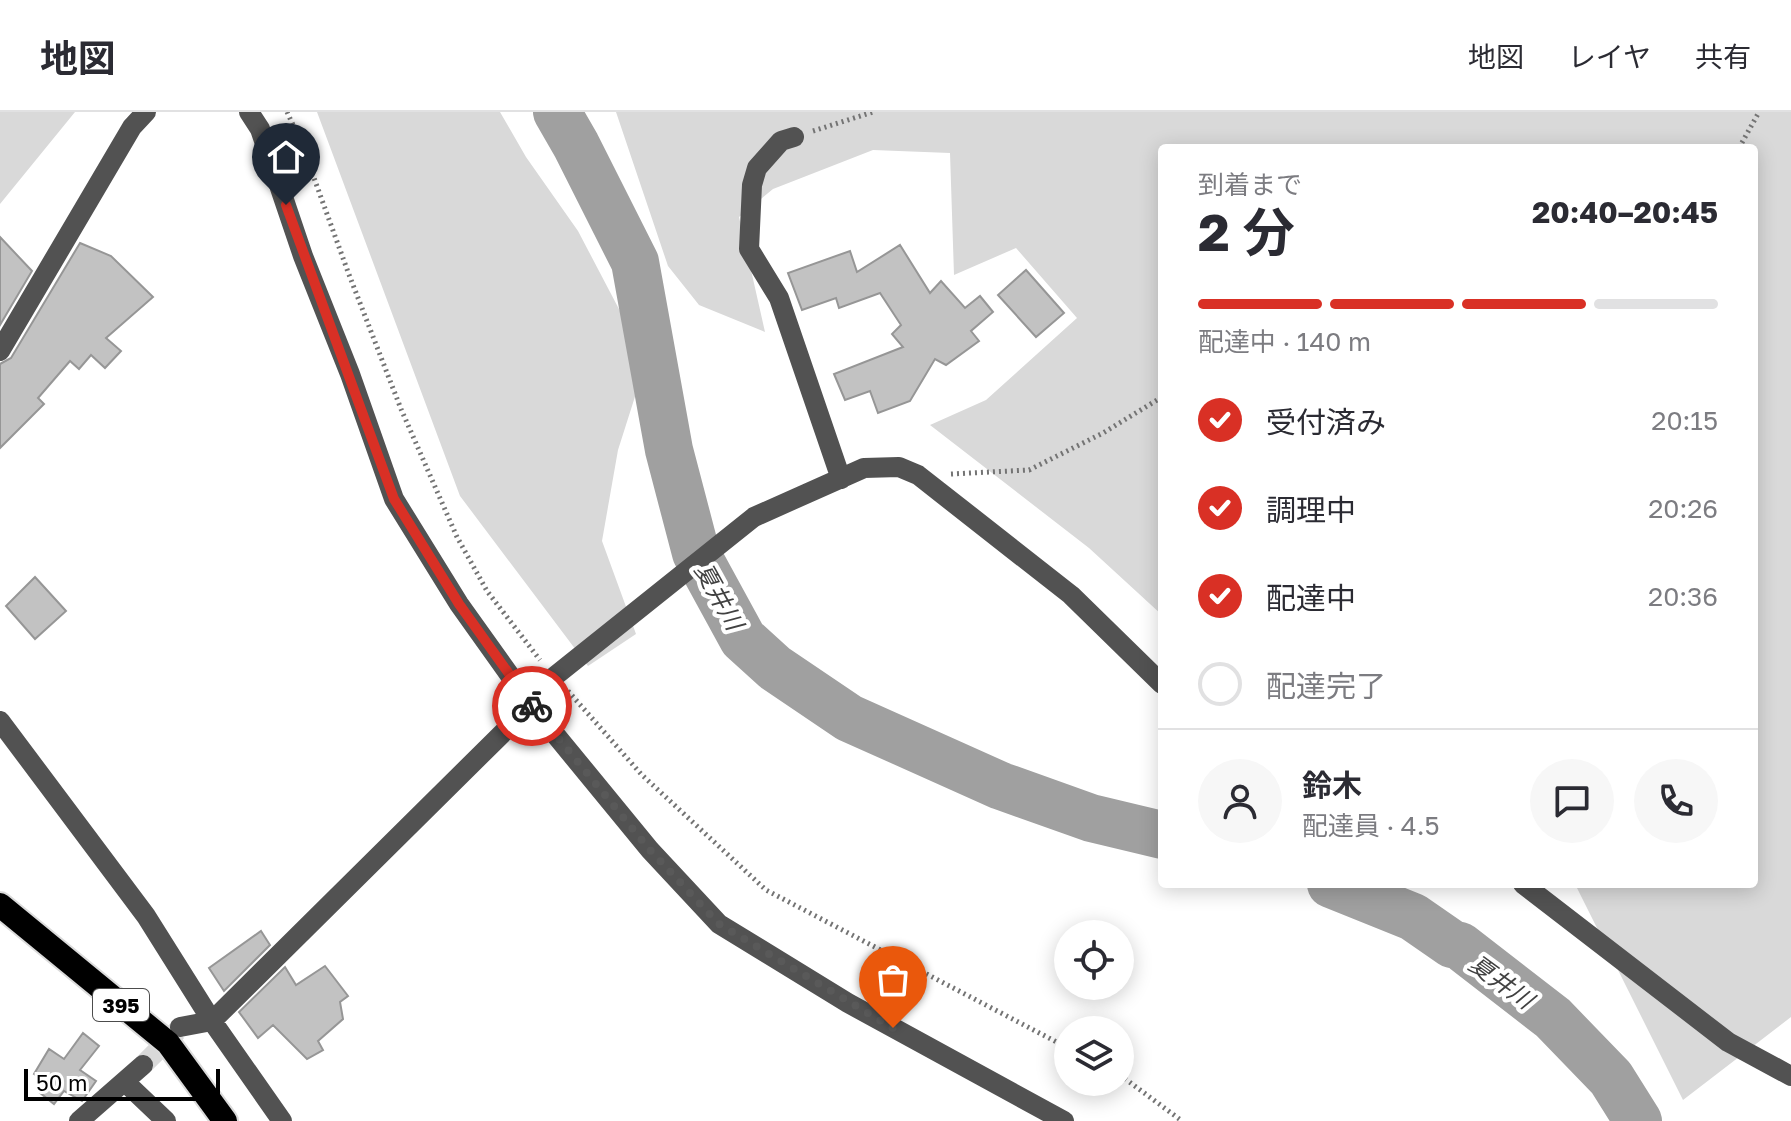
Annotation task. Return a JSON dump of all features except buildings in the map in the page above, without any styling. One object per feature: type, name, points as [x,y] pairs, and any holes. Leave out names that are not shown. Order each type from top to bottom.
[{"type":"highway","name":"395","points":[[0,905],[168,1043],[225,1121]]},
{"type":"street","points":[[0,351],[132,127],[146,112]]},
{"type":"street","points":[[249,112],[260,129],[303,256],[350,374],[394,499],[459,604],[531,705],[650,850],[719,924],[848,1003],[1064,1121]]},
{"type":"street","points":[[794,137],[781,141],[757,168],[752,185],[749,249],[779,298],[841,479]]},
{"type":"street","points":[[180,1027],[212,1021],[531,705],[555,676],[754,517],[864,468],[899,467],[918,475],[1071,595],[1158,680]]},
{"type":"street","points":[[0,721],[146,916],[212,1021],[282,1121]]},
{"type":"street","points":[[1528,888],[1728,1042],[1791,1076]]},
{"type":"street","points":[[79,1121],[143,1065]]},
{"type":"street","points":[[125,1082],[166,1121]]},
{"type":"path","points":[[794,137],[873,112]]},
{"type":"path","points":[[1741,144],[1759,112]]},
{"type":"path","points":[[918,475],[1029,470],[1103,433],[1158,399]]},
{"type":"path","points":[[1134,1085],[1182,1121]]},
{"type":"shaded area","points":[[0,112],[75,112],[0,204]]},
{"type":"shaded area","points":[[317,112],[500,112],[526,157],[578,231],[641,351],[639,384],[618,450],[602,541],[636,634],[588,666],[460,496]]},
{"type":"shaded area","points":[[616,112],[1791,112],[1791,1017],[1683,1100],[1577,888],[1758,888],[1758,144],[1158,144],[1158,611],[1089,548],[930,425],[986,400],[1077,318],[1016,248],[954,275],[950,153],[873,150],[773,189],[739,217],[765,332],[699,305],[668,266]]},
{"type":"waterway","name":"夏井川","points":[[557,112],[635,262],[669,450],[696,553],[743,639],[775,668],[849,718],[1001,786],[1091,818],[1158,834]]},
{"type":"waterway","name":"夏井川","points":[[1341,888],[1413,917],[1452,944],[1460,946],[1553,1018],[1611,1078],[1638,1121]]},
{"type":"tunnel","points":[[143,1065],[177,1031]]},
{"type":"way so far","points":[[532,706],[650,850],[719,924],[893,1028]]},
{"type":"route","points":[[286,205],[394,499],[459,604],[532,706]]}]
